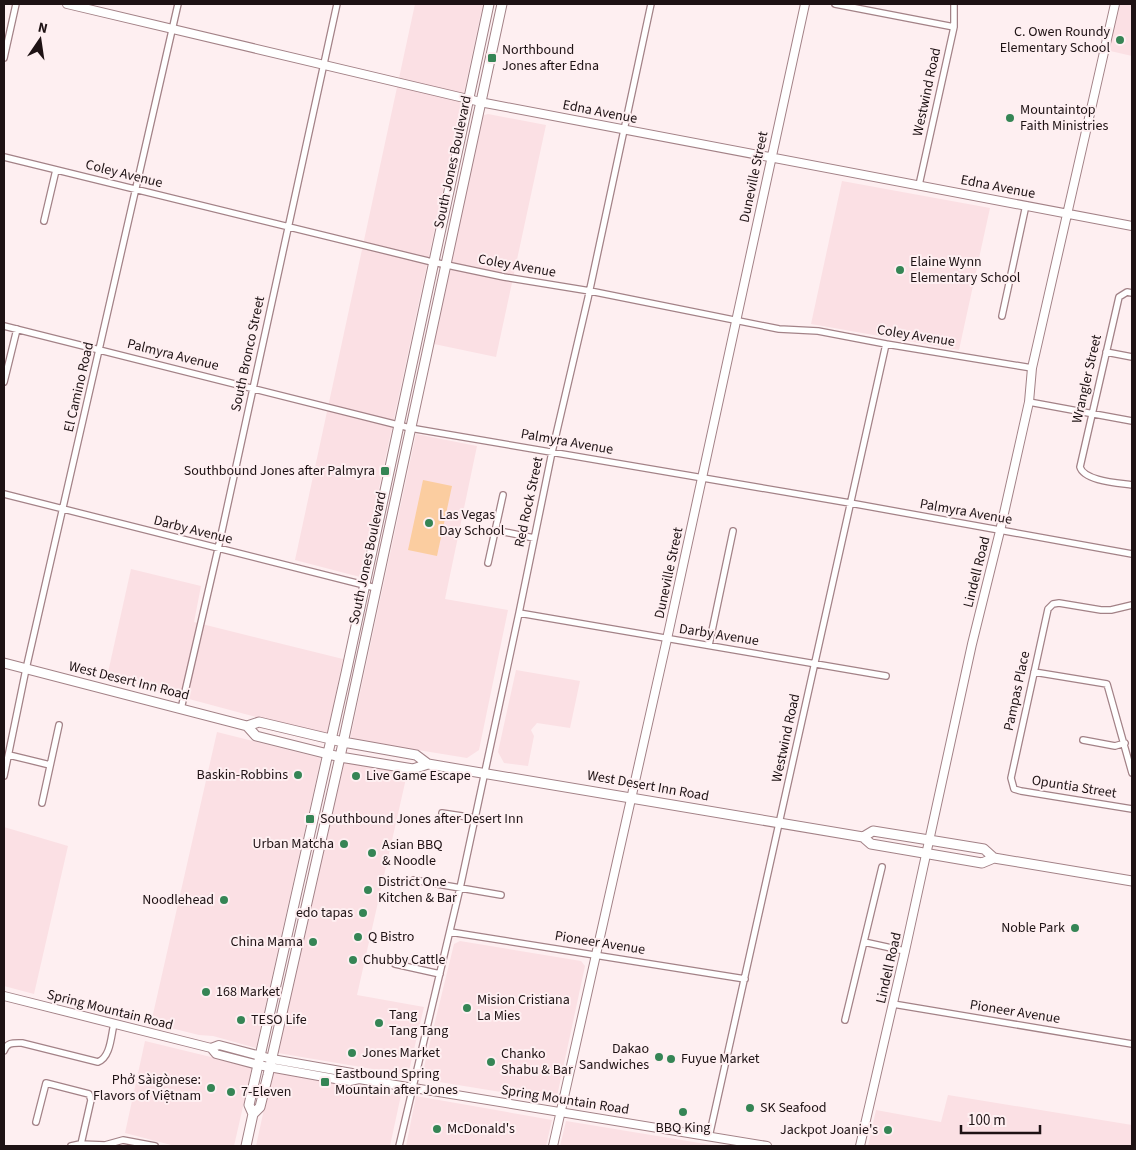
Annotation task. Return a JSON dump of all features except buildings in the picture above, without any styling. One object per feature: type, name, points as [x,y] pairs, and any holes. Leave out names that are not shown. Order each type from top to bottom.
[{"type":"main road","name":"South Jones Boulevard","points":[[253,1114],[249,1104],[329,754],[489,4]]},
{"type":"main road","name":"South Jones Boulevard","points":[[246,1146],[253,1114],[260,1107],[271,1063],[340,757],[479,101],[502,4]]},
{"type":"main road","name":"West Desert Inn Road","points":[[4,663],[247,726],[259,722],[332,740],[416,755],[428,764]]},
{"type":"main road","name":"West Desert Inn Road","points":[[247,726],[256,736],[340,757],[413,769],[428,764],[864,837],[871,844],[926,854],[982,863],[994,858],[1132,880]]},
{"type":"main road","name":"West Desert Inn Road","points":[[864,837],[873,831],[929,840],[984,849],[994,858]]},
{"type":"main road","points":[[296,902],[307,900]]},
{"type":"street","points":[[4,58],[16,4]]},
{"type":"street","name":"Edna Avenue","points":[[66,4],[468,99],[1132,226]]},
{"type":"street","name":"El Camino Road","points":[[4,776],[26,669],[178,4]]},
{"type":"street","name":"South Bronco Street","points":[[181,709],[338,4]]},
{"type":"street","name":"Red Rock Street","points":[[399,1146],[460,888],[520,613],[552,452],[590,291],[651,4]]},
{"type":"street","name":"Duneville Street","points":[[553,1146],[632,798],[805,4]]},
{"type":"street","points":[[835,4],[954,27]]},
{"type":"street","name":"Westwind Road","points":[[919,184],[954,27],[954,4]]},
{"type":"street","name":"Lindell Road","points":[[860,1146],[906,951],[972,644],[1029,402],[1032,368],[1115,4]]},
{"type":"street","name":"Coley Avenue","points":[[4,157],[445,265],[779,328],[818,331],[1032,368]]},
{"type":"street","points":[[44,221],[56,170]]},
{"type":"street","points":[[1002,316],[1026,205]]},
{"type":"street","name":"Wrangler Street","points":[[1132,293],[1122,293],[1119,296],[1080,467],[1081,472],[1088,477],[1132,485]]},
{"type":"street","name":"Palmyra Avenue","points":[[4,326],[410,428],[850,503],[1132,554]]},
{"type":"street","points":[[4,382],[17,329]]},
{"type":"street","name":"Westwind Road","points":[[709,1137],[886,344]]},
{"type":"street","points":[[1106,352],[1132,357]]},
{"type":"street","points":[[1029,402],[1132,421]]},
{"type":"street","name":"Darby Avenue","points":[[4,494],[376,588]]},
{"type":"street","points":[[488,563],[503,495]]},
{"type":"street","points":[[495,530],[534,538]]},
{"type":"street","points":[[709,645],[733,531]]},
{"type":"street","name":"Pampas Place","points":[[1012,786],[1011,778],[1048,609],[1053,604],[1059,603],[1101,610],[1111,610],[1132,605]]},
{"type":"street","name":"Darby Avenue","points":[[520,613],[886,676]]},
{"type":"street","points":[[1034,672],[1107,684],[1132,772]]},
{"type":"street","points":[[42,803],[59,725]]},
{"type":"street","points":[[1083,740],[1115,746],[1124,743]]},
{"type":"street","points":[[9,754],[50,765]]},
{"type":"street","name":"Opuntia Street","points":[[1012,786],[1014,789],[1021,791],[1132,809]]},
{"type":"street","points":[[442,813],[475,818]]},
{"type":"street","points":[[845,1020],[882,867]]},
{"type":"street","points":[[414,880],[501,895]]},
{"type":"street","name":"Pioneer Avenue","points":[[450,932],[745,980]]},
{"type":"street","points":[[864,942],[906,951]]},
{"type":"street","points":[[395,964],[440,974]]},
{"type":"street","name":"Spring Mountain Road","points":[[4,996],[211,1048],[216,1054],[352,1073],[359,1079],[767,1146]]},
{"type":"street","name":"Pioneer Avenue","points":[[893,1004],[1132,1044]]},
{"type":"street","points":[[4,1052],[11,1043],[22,1043],[98,1062],[104,1058],[114,1024]]},
{"type":"street","points":[[36,1122],[46,1083],[89,1094],[91,1100],[81,1144]]},
{"type":"street","points":[[71,1146],[81,1144],[106,1145],[123,1140],[155,1146]]},
{"type":"shaded area","points":[[415,4],[483,4],[360,577],[295,560]]},
{"type":"shaded area","name":"C. Owen Roundy Elementary School","points":[[1115,4],[1132,4],[1132,56],[1106,50]]},
{"type":"shaded area","points":[[488,114],[546,125],[496,357],[434,344],[482,119],[484,115]]},
{"type":"shaded area","name":"Elaine Wynn Elementary School","points":[[842,181],[990,208],[959,350],[811,324]]},
{"type":"shaded area","name":"Las Vegas Day School","points":[[416,434],[477,446],[445,599],[508,610],[479,750],[467,758],[350,739]]},
{"type":"shaded area","points":[[423,480],[452,486],[437,556],[408,550]]},
{"type":"shaded area","points":[[131,569],[201,586],[194,622],[343,659],[327,736],[107,677]]},
{"type":"shaded area","points":[[516,670],[580,681],[570,728],[537,723],[531,730],[534,736],[528,766],[504,763],[498,752]]},
{"type":"shaded area","points":[[217,732],[321,758],[256,1048],[213,1036],[199,1035],[151,1023]]},
{"type":"shaded area","points":[[344,762],[407,774],[357,995],[424,1007],[408,1075],[278,1053]]},
{"type":"shaded area","points":[[4,827],[68,846],[34,994],[4,986]]},
{"type":"shaded area","points":[[460,941],[581,961],[585,966],[556,1101],[421,1079],[454,944]]},
{"type":"shaded area","points":[[145,1041],[252,1067],[234,1146],[175,1146],[125,1133]]},
{"type":"shaded area","points":[[272,1072],[401,1095],[390,1146],[256,1146]]},
{"type":"shaded area","points":[[948,1095],[1132,1125],[1132,1146],[868,1146],[876,1110],[941,1122]]},
{"type":"shaded area","points":[[416,1096],[552,1120],[546,1146],[406,1146]]},
{"type":"shaded area","points":[[566,1121],[718,1146],[560,1146]]},
{"type":"place","name":"C. Owen Roundy Elementary School","points":[[1120,40]]},
{"type":"place","name":"Northbound Jones after Edna","points":[[492,58]]},
{"type":"place","name":"Mountaintop Faith Ministries","points":[[1010,118]]},
{"type":"place","name":"Elaine Wynn Elementary School","points":[[900,270]]},
{"type":"place","name":"Southbound Jones after Palmyra","points":[[385,471]]},
{"type":"place","name":"Las Vegas Day School","points":[[429,523]]},
{"type":"place","name":"Baskin-Robbins","points":[[298,775]]},
{"type":"place","name":"Live Game Escape","points":[[356,776]]},
{"type":"place","name":"Southbound Jones after Desert Inn","points":[[310,819]]},
{"type":"place","name":"Urban Matcha","points":[[344,844]]},
{"type":"place","name":"Asian BBQ & Noodle","points":[[372,853]]},
{"type":"place","name":"District One Kitchen & Bar","points":[[368,890]]},
{"type":"place","name":"Noodlehead","points":[[224,900]]},
{"type":"place","name":"edo tapas","points":[[363,913]]},
{"type":"place","name":"Noble Park","points":[[1075,928]]},
{"type":"place","name":"Q Bistro","points":[[358,937]]},
{"type":"place","name":"China Mama","points":[[313,942]]},
{"type":"place","name":"Chubby Cattle","points":[[353,960]]},
{"type":"place","name":"168 Market","points":[[206,992]]},
{"type":"place","name":"Mision Cristiana La Mies","points":[[467,1008]]},
{"type":"place","name":"TESO Life","points":[[241,1020]]},
{"type":"place","name":"Tang Tang Tang","points":[[379,1023]]},
{"type":"place","name":"Jones Market","points":[[352,1053]]},
{"type":"place","name":"Dakao Sandwiches","points":[[659,1057]]},
{"type":"place","name":"Fuyue Market","points":[[671,1059]]},
{"type":"place","name":"Chanko Shabu & Bar","points":[[491,1062]]},
{"type":"place","name":"Eastbound Spring Mountain after Jones","points":[[325,1082]]},
{"type":"place","name":"Phở Sàigònese: Flavors of Việtnam","points":[[211,1088]]},
{"type":"place","name":"7-Eleven","points":[[231,1092]]},
{"type":"place","name":"SK Seafood","points":[[750,1108]]},
{"type":"place","name":"BBQ King","points":[[683,1112]]},
{"type":"place","name":"McDonald's","points":[[437,1129]]},
{"type":"place","name":"Jackpot Joanie's","points":[[888,1130]]}]
